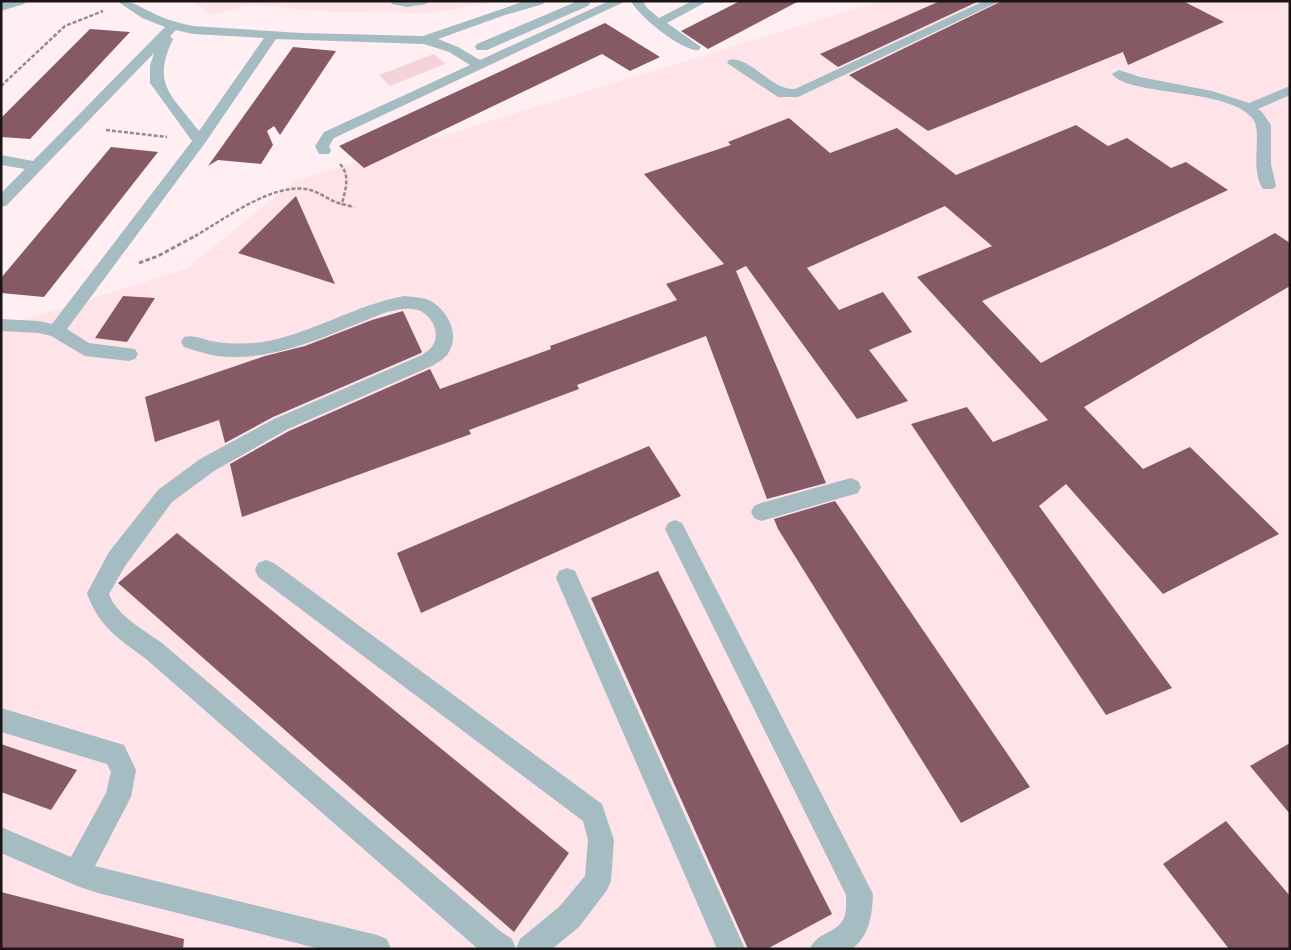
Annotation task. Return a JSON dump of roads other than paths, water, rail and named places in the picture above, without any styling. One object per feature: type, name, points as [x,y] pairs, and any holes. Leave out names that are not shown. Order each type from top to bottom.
[{"type":"lane","points":[[1,7],[20,1]]},
{"type":"lane","points":[[123,1],[146,15],[173,26],[193,30],[272,36],[424,40],[440,43],[454,49],[480,66]]},
{"type":"lane","points":[[396,1],[407,4],[422,1]]},
{"type":"lane","points":[[424,40],[501,12],[539,1]]},
{"type":"lane","points":[[559,1],[573,8]]},
{"type":"lane","points":[[482,47],[588,1]]},
{"type":"lane","points":[[324,151],[322,146],[330,135],[620,1]]},
{"type":"lane","points":[[637,1],[638,6],[646,15],[694,47]]},
{"type":"lane","points":[[658,24],[702,1]]},
{"type":"lane","points":[[734,63],[783,94],[798,93],[994,1]]},
{"type":"lane","points":[[1,202],[173,26]]},
{"type":"lane","points":[[173,26],[157,58],[154,72],[157,83],[198,140]]},
{"type":"lane","points":[[56,331],[107,266],[200,140],[272,36]]},
{"type":"lane","points":[[1119,74],[1134,80],[1217,96],[1248,108],[1261,119],[1264,127],[1263,171],[1268,186]]},
{"type":"lane","points":[[1248,108],[1290,90]]},
{"type":"lane","points":[[1,160],[37,166]]},
{"type":"lane","points":[[190,342],[218,349],[260,349],[281,345],[384,306],[404,302],[424,305],[435,314],[444,327],[445,339],[440,351],[428,360],[281,424],[207,465],[165,496],[117,559],[98,593],[101,605],[109,616],[154,651],[483,935],[502,949]]},
{"type":"lane","points":[[1,325],[39,327],[56,331],[84,348],[129,354]]},
{"type":"lane","points":[[761,512],[851,487]]},
{"type":"lane","points":[[675,529],[860,894],[858,920],[846,939],[824,949]]},
{"type":"lane","points":[[266,570],[593,813],[601,840],[598,881],[569,917],[530,949]]},
{"type":"lane","points":[[567,578],[732,949]]},
{"type":"lane","points":[[1,720],[115,754],[124,770],[118,797],[77,873]]},
{"type":"lane","points":[[1,840],[77,873],[377,949]]}]
